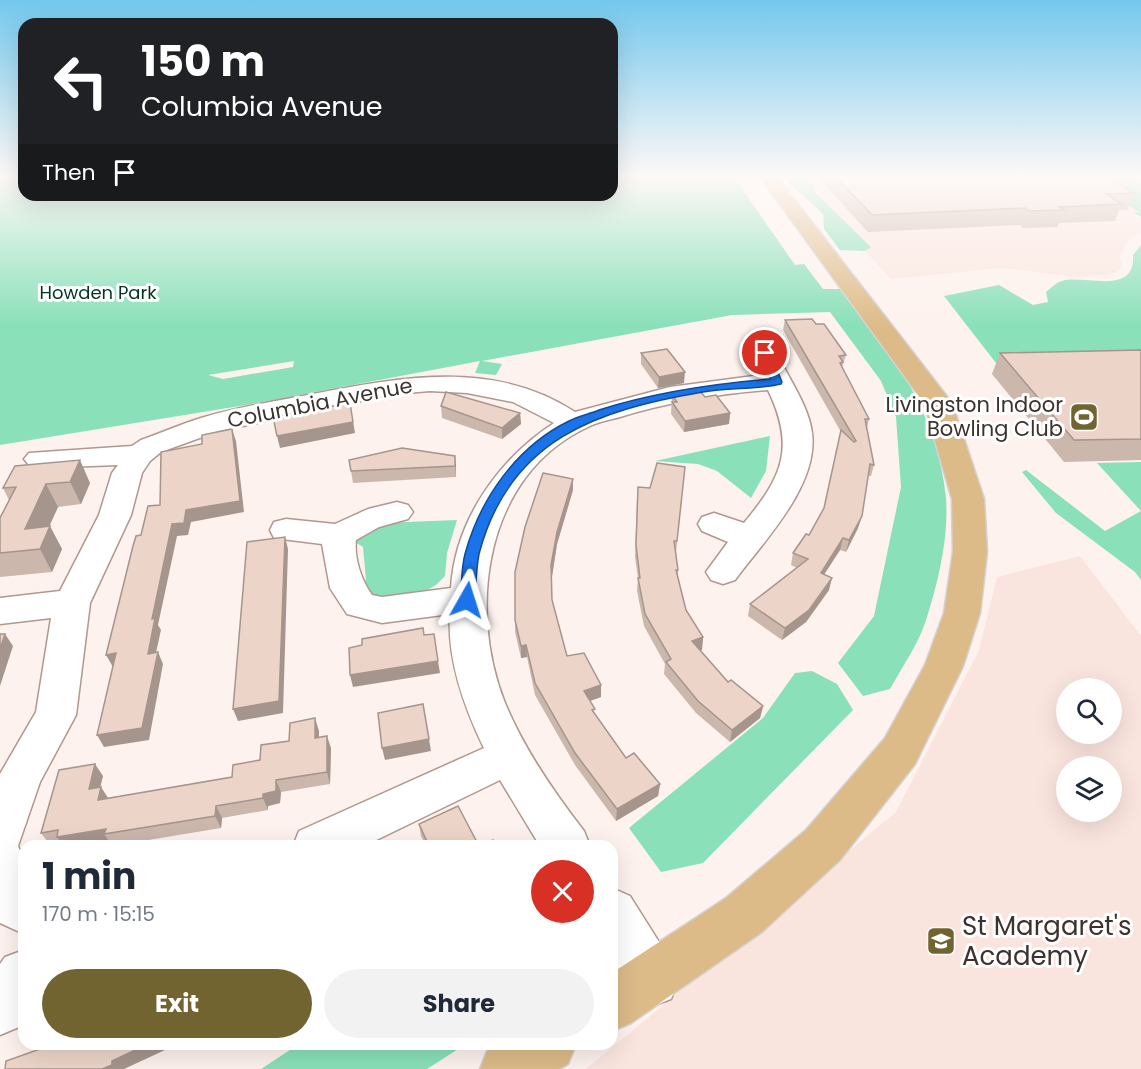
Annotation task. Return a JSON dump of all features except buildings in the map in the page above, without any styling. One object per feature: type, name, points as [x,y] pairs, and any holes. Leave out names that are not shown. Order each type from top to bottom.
[{"type":"main road","points":[[632,992],[744,915],[823,845],[900,752],[944,666],[962,613],[970,552],[968,499],[938,403],[807,227]]},
{"type":"main road","points":[[508,1069],[538,1050]]},
{"type":"street","points":[[563,840],[540,808],[509,756],[483,699],[471,645],[467,600],[472,557],[483,521],[500,488],[532,452],[573,423],[663,396],[704,388],[771,367],[798,434],[797,466],[779,500],[723,572]]},
{"type":"street","name":"Columbia Avenue","points":[[0,834],[20,778],[56,715],[72,603],[115,515],[127,473],[139,455],[167,438],[211,424],[343,396],[430,383],[467,385],[521,396],[552,409],[573,423]]},
{"type":"street","name":"Columbia Avenue","points":[[39,459],[139,455]]},
{"type":"street","points":[[286,530],[340,535],[368,519],[397,512]]},
{"type":"street","points":[[714,524],[748,537]]},
{"type":"street","points":[[340,535],[338,550],[348,588],[360,605],[382,610],[420,603],[467,600]]},
{"type":"street","points":[[0,611],[72,603]]},
{"type":"street","points":[[329,840],[509,756]]},
{"type":"street","points":[[0,859],[10,900],[18,906]]},
{"type":"street","points":[[618,937],[632,992]]},
{"type":"street","points":[[0,1008],[18,984]]},
{"type":"shaded area","points":[[851,227],[1141,227],[1141,233],[1130,238],[1119,258],[1122,264],[1119,271],[1108,275],[1076,277],[1001,268],[891,279],[865,251],[871,246]]},
{"type":"shaded area","name":"St Margaret's Academy","points":[[1080,556],[1141,636],[1141,1069],[586,1069],[609,1050],[618,1050],[618,1042],[896,812],[979,650],[997,577]]},
{"type":"green space","name":"Howden Park","points":[[0,227],[769,227],[795,265],[804,264],[823,289],[841,289],[860,311],[895,360],[923,413],[942,469],[946,498],[946,528],[935,591],[919,637],[890,689],[863,696],[838,663],[874,616],[901,487],[896,417],[881,381],[830,312],[732,315],[482,361],[502,364],[496,375],[475,373],[480,361],[246,405],[0,445]],"holes":[[[294,361],[293,367],[223,379],[208,375]]]},
{"type":"green space","points":[[824,227],[851,227],[871,247],[865,251],[840,250]]},
{"type":"green space","points":[[1141,245],[1141,369],[1003,372],[944,296],[999,285],[1033,305],[1048,302],[1046,292],[1060,282],[1117,280],[1126,276],[1132,268],[1133,255]]},
{"type":"green space","points":[[770,436],[766,471],[751,498],[717,471],[698,464],[655,461]]},
{"type":"green space","points":[[1141,462],[1141,511],[1097,463]]},
{"type":"green space","points":[[1026,470],[1105,531],[1141,511],[1141,580],[1135,572],[1056,513],[1022,472]]},
{"type":"green space","points":[[457,520],[447,553],[445,576],[436,585],[422,593],[367,597],[360,586],[366,580],[363,547],[355,542],[356,536],[383,523]]},
{"type":"green space","points":[[812,671],[837,684],[853,710],[703,863],[661,872],[629,828],[763,718],[795,673]]},
{"type":"green space","points":[[290,1050],[457,1050],[427,1069],[261,1069]]},
{"type":"place","name":"Livingston Indoor Bowling Club","points":[[1084,417]]},
{"type":"place","name":"St Margaret's Academy","points":[[941,941]]},
{"type":"route","points":[[467,600],[472,557],[483,521],[500,488],[532,452],[573,423],[625,406],[704,388],[777,382],[765,353]]}]
